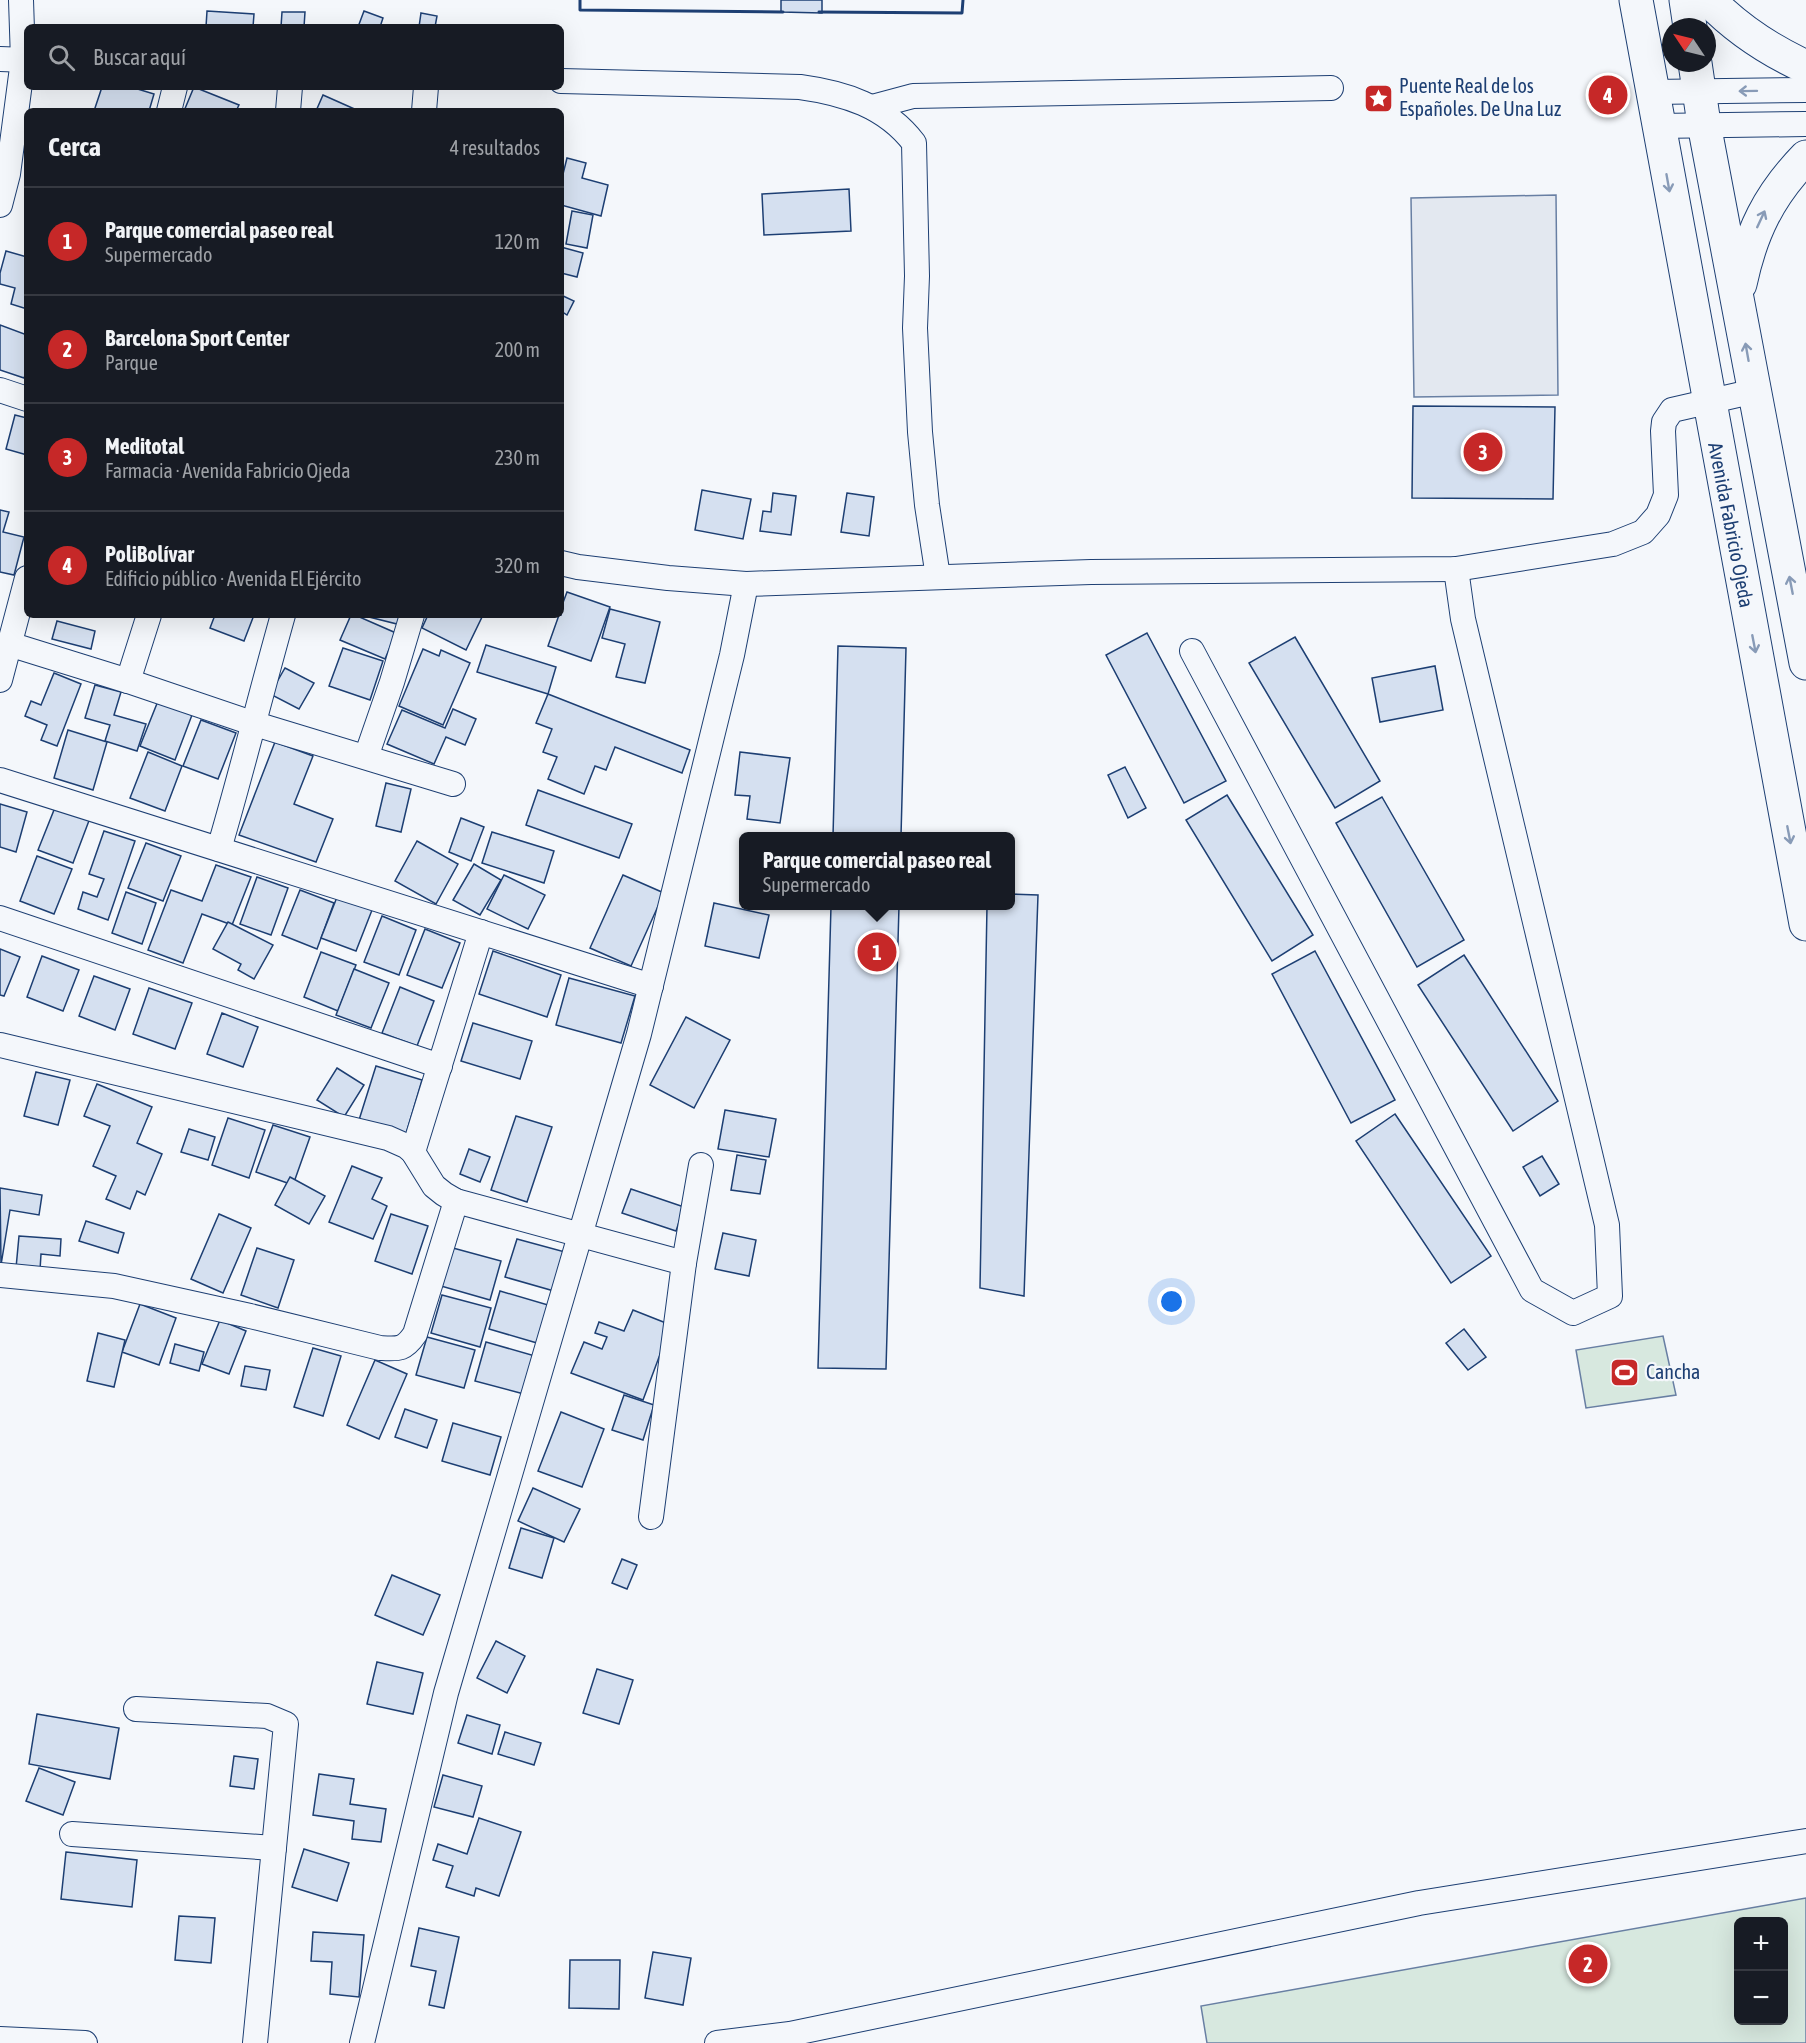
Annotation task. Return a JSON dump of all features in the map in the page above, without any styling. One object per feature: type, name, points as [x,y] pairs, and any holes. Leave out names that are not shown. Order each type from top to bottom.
[{"type":"street","points":[[0,205],[8,174],[21,0]]},
{"type":"street","points":[[1638,11],[1646,34],[1654,42],[1662,45]]},
{"type":"street","name":"Avenida Fabricio Ojeda","points":[[1638,11],[1657,126],[1806,924]]},
{"type":"street","points":[[1716,26],[1742,31],[1779,55],[1806,67]]},
{"type":"street","points":[[1697,77],[1806,663]]},
{"type":"street","points":[[1652,92],[1697,77],[1806,90]]},
{"type":"street","points":[[564,81],[800,87],[825,90],[872,107],[903,128],[914,143],[918,412],[927,505],[938,577]]},
{"type":"street","points":[[872,107],[913,96],[1331,88]]},
{"type":"street","points":[[170,108],[174,90]]},
{"type":"street","points":[[288,108],[290,90]]},
{"type":"street","points":[[424,108],[426,90]]},
{"type":"street","points":[[1657,126],[1806,124]]},
{"type":"street","points":[[1737,294],[1746,253],[1762,214],[1785,178],[1806,157]]},
{"type":"street","points":[[0,390],[24,398]]},
{"type":"street","points":[[564,564],[668,578],[746,584],[1091,572],[1456,569],[1613,544],[1643,532],[1658,514],[1666,495],[1664,422],[1672,411],[1755,391]]},
{"type":"street","points":[[1192,651],[1532,1290],[1573,1313],[1610,1296],[1606,1225],[1463,619],[1456,569]]},
{"type":"street","points":[[362,2043],[446,1693],[639,1034],[732,655],[746,584]]},
{"type":"street","points":[[0,680],[24,589]]},
{"type":"street","points":[[128,681],[147,618]]},
{"type":"street","points":[[219,849],[242,772],[252,723],[282,618]]},
{"type":"street","points":[[366,757],[411,618]]},
{"type":"street","points":[[9,644],[252,723],[453,784]]},
{"type":"street","points":[[0,780],[651,986]]},
{"type":"street","points":[[0,918],[440,1066]]},
{"type":"street","points":[[413,1152],[481,932]]},
{"type":"street","points":[[0,1045],[387,1138],[406,1146],[413,1152],[434,1186],[456,1201],[684,1263]]},
{"type":"street","points":[[651,1517],[684,1263],[701,1165]]},
{"type":"street","points":[[0,1275],[114,1286],[380,1348],[401,1349],[415,1334],[456,1201]]},
{"type":"street","points":[[136,1708],[267,1716],[286,1724],[255,2043]]},
{"type":"street","points":[[72,1834],[274,1848]]},
{"type":"street","points":[[717,2043],[788,2038],[1419,1903],[1806,1841]]},
{"type":"street","points":[[0,2039],[85,2043]]},
{"type":"shaded area","points":[[1556,195],[1558,395],[1414,397],[1411,198]]},
{"type":"shaded area","name":"Cancha","points":[[1663,1336],[1676,1395],[1586,1408],[1576,1350]]},
{"type":"shaded area","points":[[1806,1898],[1806,2043],[1207,2043],[1201,2006]]},
{"type":"building","points":[[781,0],[822,0],[822,13],[781,12]]},
{"type":"building","points":[[207,11],[254,14],[253,24],[206,24]]},
{"type":"building","points":[[364,11],[383,18],[381,24],[359,24]]},
{"type":"building","points":[[282,12],[305,12],[304,24],[281,24]]},
{"type":"building","points":[[421,13],[437,16],[436,24],[419,24]]},
{"type":"building","points":[[101,90],[141,90],[154,94],[150,108],[95,108]]},
{"type":"building","points":[[193,90],[202,90],[239,105],[238,108],[185,108]]},
{"type":"building","points":[[323,95],[352,108],[317,108]]},
{"type":"building","points":[[567,158],[586,163],[582,178],[608,185],[601,216],[564,206],[564,170]]},
{"type":"building","points":[[849,189],[851,231],[764,235],[762,194]]},
{"type":"building","points":[[572,211],[593,215],[587,248],[566,244]]},
{"type":"building","points":[[564,248],[583,253],[577,277],[564,274]]},
{"type":"building","points":[[6,251],[24,256],[24,308],[11,304],[15,288],[0,284],[0,273]]},
{"type":"building","points":[[564,296],[574,301],[567,315],[564,313]]},
{"type":"building","points":[[0,325],[24,334],[24,378],[0,370]]},
{"type":"building","points":[[1413,406],[1555,407],[1553,499],[1412,498]]},
{"type":"building","points":[[15,415],[24,417],[24,454],[6,449]]},
{"type":"building","points":[[702,490],[751,499],[743,539],[695,530]]},
{"type":"building","points":[[773,493],[796,496],[791,535],[760,531],[763,511],[771,512]]},
{"type":"building","points":[[847,493],[874,497],[869,536],[841,532]]},
{"type":"building","points":[[0,510],[9,512],[3,532],[24,537],[14,575],[0,572]]},
{"type":"building","points":[[567,592],[610,607],[591,661],[548,646],[558,618],[564,618],[564,600]]},
{"type":"building","points":[[610,609],[660,622],[645,683],[616,677],[625,644],[602,638]]},
{"type":"building","points":[[214,618],[253,618],[244,641],[210,628]]},
{"type":"building","points":[[350,618],[362,618],[396,633],[385,659],[340,640]]},
{"type":"building","points":[[373,618],[403,618],[401,625]]},
{"type":"building","points":[[427,618],[482,618],[466,650],[422,628]]},
{"type":"building","points":[[57,621],[95,631],[91,649],[52,639]]},
{"type":"building","points":[[1147,633],[1226,781],[1184,803],[1106,655]]},
{"type":"building","points":[[1295,637],[1380,781],[1335,808],[1249,663]]},
{"type":"building","points":[[486,645],[556,667],[548,694],[477,672]]},
{"type":"building","points":[[838,646],[906,648],[901,832],[833,832]]},
{"type":"building","points":[[343,648],[383,661],[370,700],[329,686]]},
{"type":"building","points":[[423,649],[439,656],[441,650],[470,663],[443,725],[399,706]]},
{"type":"building","points":[[1435,666],[1443,710],[1380,722],[1372,678]]},
{"type":"building","points":[[285,668],[314,683],[299,709],[270,694]]},
{"type":"building","points":[[54,673],[81,684],[57,746],[41,740],[47,725],[25,716],[31,701],[41,705]]},
{"type":"building","points":[[95,685],[121,692],[114,715],[146,724],[137,751],[105,741],[110,725],[85,718]]},
{"type":"building","points":[[548,694],[690,750],[682,773],[615,747],[606,770],[595,766],[584,794],[548,779],[557,757],[543,752],[552,729],[536,723]]},
{"type":"building","points":[[158,701],[192,715],[175,760],[140,746]]},
{"type":"building","points":[[453,709],[476,719],[465,745],[446,737],[434,764],[387,744],[402,710],[445,728]]},
{"type":"building","points":[[201,720],[236,733],[218,779],[183,766]]},
{"type":"building","points":[[68,730],[107,742],[93,790],[54,778]]},
{"type":"building","points":[[275,742],[313,756],[294,804],[333,819],[316,862],[239,835]]},
{"type":"building","points":[[148,752],[182,766],[165,811],[130,798]]},
{"type":"building","points":[[740,752],[790,758],[780,823],[747,819],[750,796],[735,795]]},
{"type":"building","points":[[1125,767],[1146,808],[1128,818],[1108,775]]},
{"type":"building","points":[[386,783],[411,789],[401,832],[376,826]]},
{"type":"building","points":[[538,790],[632,824],[619,858],[526,825]]},
{"type":"building","points":[[1227,795],[1313,935],[1272,961],[1186,820]]},
{"type":"building","points":[[1382,797],[1464,940],[1417,967],[1336,823]]},
{"type":"building","points":[[0,804],[27,812],[16,852],[0,847]]},
{"type":"building","points":[[56,805],[90,818],[73,863],[38,850]]},
{"type":"building","points":[[461,818],[484,827],[471,861],[449,852]]},
{"type":"building","points":[[104,831],[135,841],[108,920],[78,909],[83,892],[97,897],[104,879],[89,874]]},
{"type":"building","points":[[492,832],[554,851],[544,883],[482,863]]},
{"type":"building","points":[[417,841],[458,864],[436,904],[395,881]]},
{"type":"building","points":[[146,843],[181,856],[163,901],[128,888]]},
{"type":"building","points":[[37,856],[72,869],[54,914],[20,901]]},
{"type":"building","points":[[474,864],[501,880],[480,915],[453,900]]},
{"type":"building","points":[[216,865],[251,877],[232,925],[202,914],[183,963],[148,950],[171,890],[202,901]]},
{"type":"building","points":[[504,875],[545,895],[528,929],[487,909]]},
{"type":"building","points":[[623,875],[664,893],[631,966],[590,948]]},
{"type":"building","points":[[257,877],[288,888],[271,935],[240,924]]},
{"type":"building","points":[[300,890],[334,903],[317,949],[282,935]]},
{"type":"building","points":[[126,892],[156,903],[142,944],[112,933]]},
{"type":"building","points":[[339,892],[374,905],[356,951],[321,938]]},
{"type":"building","points":[[1015,894],[1038,895],[1024,1296],[980,1288],[987,910],[1015,910]]},
{"type":"building","points":[[714,903],[769,915],[759,958],[705,946]]},
{"type":"building","points":[[831,910],[899,910],[886,1369],[818,1368]]},
{"type":"building","points":[[382,916],[416,930],[399,975],[364,962]]},
{"type":"building","points":[[228,922],[273,945],[254,979],[238,970],[241,964],[213,949]]},
{"type":"building","points":[[425,929],[460,943],[442,988],[407,975]]},
{"type":"building","points":[[0,949],[20,957],[4,996],[0,995]]},
{"type":"building","points":[[493,951],[561,975],[547,1017],[479,994]]},
{"type":"building","points":[[1315,951],[1395,1100],[1351,1123],[1272,974]]},
{"type":"building","points":[[321,952],[356,965],[338,1011],[304,997]]},
{"type":"building","points":[[1464,955],[1558,1101],[1513,1131],[1418,985]]},
{"type":"building","points":[[42,956],[79,970],[63,1011],[27,997]]},
{"type":"building","points":[[354,969],[389,983],[371,1028],[336,1015]]},
{"type":"building","points":[[94,976],[130,989],[115,1030],[79,1016]]},
{"type":"building","points":[[569,978],[635,996],[621,1043],[556,1025]]},
{"type":"building","points":[[400,987],[434,1001],[417,1046],[382,1033]]},
{"type":"building","points":[[149,988],[192,1003],[175,1049],[133,1034]]},
{"type":"building","points":[[222,1013],[258,1027],[243,1067],[207,1054]]},
{"type":"building","points":[[686,1017],[730,1040],[694,1108],[650,1085]]},
{"type":"building","points":[[473,1023],[532,1041],[520,1079],[461,1061]]},
{"type":"building","points":[[376,1066],[422,1080],[406,1134],[359,1120]]},
{"type":"building","points":[[337,1068],[364,1085],[344,1117],[317,1100]]},
{"type":"building","points":[[36,1072],[70,1080],[58,1125],[24,1116]]},
{"type":"building","points":[[97,1084],[152,1107],[137,1143],[162,1154],[145,1195],[137,1191],[130,1209],[106,1199],[116,1176],[93,1166],[110,1126],[84,1116]]},
{"type":"building","points":[[725,1110],[776,1119],[769,1157],[718,1149]]},
{"type":"building","points":[[1395,1114],[1491,1256],[1451,1283],[1356,1141]]},
{"type":"building","points":[[516,1116],[552,1127],[527,1202],[491,1190]]},
{"type":"building","points":[[228,1118],[265,1130],[249,1178],[212,1165]]},
{"type":"building","points":[[273,1125],[310,1137],[293,1185],[256,1172]]},
{"type":"building","points":[[189,1129],[215,1137],[208,1160],[181,1152]]},
{"type":"building","points":[[469,1149],[490,1157],[480,1182],[460,1174]]},
{"type":"building","points":[[737,1155],[766,1160],[760,1194],[731,1190]]},
{"type":"building","points":[[1542,1156],[1559,1184],[1540,1196],[1523,1167]]},
{"type":"building","points":[[352,1166],[382,1178],[372,1199],[387,1206],[373,1239],[329,1222]]},
{"type":"building","points":[[290,1177],[325,1196],[309,1224],[275,1205]]},
{"type":"building","points":[[0,1188],[42,1195],[39,1215],[10,1210],[1,1265]]},
{"type":"building","points":[[631,1189],[684,1207],[676,1231],[622,1213]]},
{"type":"building","points":[[219,1214],[251,1228],[223,1293],[191,1279]]},
{"type":"building","points":[[391,1214],[428,1226],[412,1274],[375,1261]]},
{"type":"building","points":[[86,1221],[124,1233],[118,1253],[79,1241]]},
{"type":"building","points":[[723,1233],[756,1240],[749,1276],[715,1269]]},
{"type":"building","points":[[19,1236],[61,1239],[60,1256],[41,1254],[40,1270],[16,1268]]},
{"type":"building","points":[[517,1239],[565,1252],[554,1291],[505,1277]]},
{"type":"building","points":[[257,1248],[294,1260],[278,1308],[241,1295]]},
{"type":"building","points":[[453,1248],[501,1261],[490,1300],[441,1286]]},
{"type":"building","points":[[500,1291],[548,1305],[537,1343],[489,1329]]},
{"type":"building","points":[[442,1295],[491,1308],[480,1347],[431,1333]]},
{"type":"building","points":[[140,1304],[176,1318],[159,1365],[122,1352]]},
{"type":"building","points":[[633,1310],[671,1325],[643,1400],[571,1373],[584,1342],[602,1349],[607,1337],[595,1333],[599,1322],[624,1331]]},
{"type":"building","points":[[220,1320],[246,1331],[229,1374],[202,1364]]},
{"type":"building","points":[[1464,1329],[1486,1357],[1468,1370],[1446,1343]]},
{"type":"building","points":[[98,1333],[125,1340],[114,1387],[87,1381]]},
{"type":"building","points":[[427,1337],[475,1350],[464,1388],[416,1375]]},
{"type":"building","points":[[486,1342],[535,1356],[524,1394],[475,1381]]},
{"type":"building","points":[[175,1344],[204,1352],[199,1371],[170,1363]]},
{"type":"building","points":[[313,1348],[341,1356],[323,1416],[294,1407]]},
{"type":"building","points":[[375,1360],[407,1374],[379,1439],[347,1425]]},
{"type":"building","points":[[245,1366],[270,1370],[266,1390],[241,1386]]},
{"type":"building","points":[[624,1395],[654,1405],[643,1440],[612,1430]]},
{"type":"building","points":[[405,1409],[437,1420],[427,1448],[395,1437]]},
{"type":"building","points":[[561,1412],[604,1429],[582,1487],[538,1471]]},
{"type":"building","points":[[453,1423],[501,1437],[490,1475],[442,1461]]},
{"type":"building","points":[[533,1488],[580,1509],[564,1542],[518,1521]]},
{"type":"building","points":[[521,1528],[554,1538],[542,1578],[509,1568]]},
{"type":"building","points":[[622,1559],[637,1565],[627,1589],[612,1583]]},
{"type":"building","points":[[392,1575],[440,1595],[423,1635],[375,1615]]},
{"type":"building","points":[[496,1641],[525,1656],[507,1693],[477,1678]]},
{"type":"building","points":[[377,1662],[423,1673],[413,1714],[367,1704]]},
{"type":"building","points":[[597,1669],[633,1680],[619,1724],[583,1713]]},
{"type":"building","points":[[37,1714],[119,1728],[110,1779],[29,1764]]},
{"type":"building","points":[[467,1715],[500,1725],[492,1754],[458,1743]]},
{"type":"building","points":[[505,1732],[541,1743],[534,1765],[498,1754]]},
{"type":"building","points":[[234,1756],[258,1759],[254,1789],[230,1786]]},
{"type":"building","points":[[39,1768],[75,1782],[63,1815],[26,1801]]},
{"type":"building","points":[[319,1774],[354,1779],[350,1804],[386,1809],[381,1842],[352,1839],[354,1821],[313,1815]]},
{"type":"building","points":[[443,1775],[482,1786],[473,1817],[434,1807]]},
{"type":"building","points":[[479,1818],[521,1832],[499,1896],[476,1888],[474,1896],[446,1887],[453,1866],[433,1860],[438,1844],[467,1854]]},
{"type":"building","points":[[304,1849],[349,1863],[337,1901],[292,1887]]},
{"type":"building","points":[[66,1852],[137,1860],[132,1907],[61,1899]]},
{"type":"building","points":[[179,1916],[215,1918],[211,1963],[175,1960]]},
{"type":"building","points":[[419,1928],[459,1937],[444,2008],[429,2005],[436,1971],[411,1966]]},
{"type":"building","points":[[313,1932],[364,1935],[359,1997],[330,1994],[332,1962],[311,1961]]},
{"type":"building","points":[[653,1952],[691,1958],[683,2005],[645,1998]]},
{"type":"building","points":[[570,1960],[620,1960],[619,2009],[569,2008]]},
{"type":"wall","points":[[580,0],[580,10],[783,12]]},
{"type":"wall","points":[[819,12],[962,13],[963,0]]},
{"type":"place","name":"PoliBolívar","points":[[1608,95]]},
{"type":"place","name":"Puente Real de los Españoles. De Una Luz","points":[[1378,98]]},
{"type":"place","name":"Meditotal","points":[[1483,452]]},
{"type":"place","name":"Parque comercial paseo real","points":[[877,952]]},
{"type":"place","name":"Cancha","points":[[1625,1372]]},
{"type":"place","name":"Barcelona Sport Center","points":[[1588,1964]]}]
